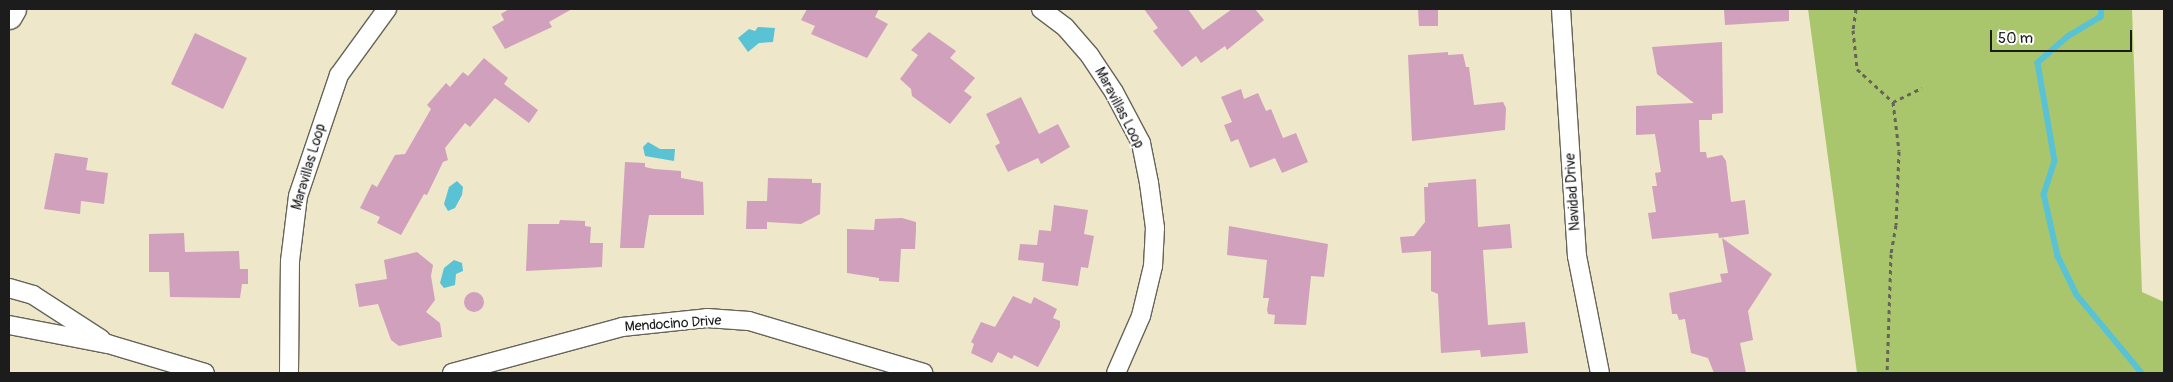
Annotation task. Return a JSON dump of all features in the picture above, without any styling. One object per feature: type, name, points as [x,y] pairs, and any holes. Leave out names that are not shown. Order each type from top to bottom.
[{"type":"street","points":[[9,16],[13,9]]},
{"type":"street","name":"Maravillas Loop","points":[[289,373],[290,261],[298,196],[339,75],[387,9]]},
{"type":"street","name":"Maravillas Loop","points":[[1041,9],[1072,34],[1114,92],[1140,143],[1149,182],[1155,228],[1153,266],[1141,316],[1116,373]]},
{"type":"street","name":"Navidad Drive","points":[[1561,9],[1577,256],[1600,373]]},
{"type":"street","points":[[9,288],[33,295],[108,344]]},
{"type":"street","name":"Mendocino Drive","points":[[452,373],[622,327],[707,318],[749,321],[923,373]]},
{"type":"street","points":[[9,325],[108,344],[205,373]]},
{"type":"path","points":[[1856,9],[1853,30],[1858,69],[1893,102],[1900,151],[1896,225],[1891,254],[1887,373]]},
{"type":"path","points":[[1893,102],[1922,88]]},
{"type":"green space","points":[[1808,9],[2132,9],[2142,292],[2164,302],[2164,373],[1857,373]]},
{"type":"water","points":[[758,27],[775,28],[773,42],[759,43],[748,52],[738,38],[749,29],[755,31]]},
{"type":"water","points":[[648,142],[660,149],[675,149],[674,161],[645,156],[643,147]]},
{"type":"water","points":[[457,181],[463,187],[462,195],[455,208],[448,211],[444,204],[449,187]]},
{"type":"water","points":[[454,260],[462,263],[463,271],[456,274],[455,285],[444,288],[440,283],[444,268]]},
{"type":"building","points":[[509,9],[572,9],[549,22],[552,27],[505,49],[492,27],[504,20],[501,14]]},
{"type":"building","points":[[807,9],[879,9],[875,17],[888,24],[867,58],[811,34],[815,26],[801,20]]},
{"type":"building","points":[[1144,9],[1188,9],[1203,30],[1232,9],[1255,9],[1264,20],[1227,50],[1225,46],[1201,63],[1196,56],[1182,67],[1153,31],[1158,28]]},
{"type":"building","points":[[1418,9],[1438,9],[1438,26],[1419,26]]},
{"type":"building","points":[[1724,9],[1789,9],[1789,21],[1725,25]]},
{"type":"building","points":[[929,32],[956,51],[950,58],[975,78],[964,91],[972,97],[950,124],[912,96],[911,89],[900,79],[918,55],[911,50]]},
{"type":"building","points":[[195,33],[247,58],[223,109],[171,84]]},
{"type":"building","points":[[1722,42],[1723,113],[1712,114],[1712,120],[1699,120],[1700,152],[1706,152],[1707,158],[1722,155],[1726,161],[1731,202],[1745,200],[1749,234],[1719,238],[1718,233],[1652,239],[1648,213],[1656,212],[1652,186],[1657,186],[1655,173],[1661,172],[1655,134],[1636,135],[1636,106],[1694,103],[1657,74],[1652,47]]},
{"type":"building","points":[[1448,52],[1448,55],[1463,54],[1466,67],[1469,67],[1474,105],[1503,102],[1506,108],[1505,130],[1412,141],[1408,55]]},
{"type":"building","points":[[484,58],[508,78],[504,84],[538,110],[529,123],[495,98],[470,127],[465,123],[445,148],[448,160],[443,162],[427,195],[424,194],[401,235],[377,223],[380,217],[360,208],[372,184],[377,187],[395,155],[405,154],[431,109],[427,105],[446,83],[450,87],[463,72],[468,76]]},
{"type":"building","points":[[1241,89],[1244,99],[1258,93],[1266,111],[1271,109],[1283,138],[1296,133],[1308,162],[1282,173],[1275,158],[1250,168],[1238,139],[1231,142],[1224,125],[1232,122],[1221,97]]},
{"type":"building","points":[[1021,97],[1039,134],[1058,124],[1070,147],[1041,164],[1038,158],[1008,172],[995,146],[1000,143],[986,114]]},
{"type":"building","points":[[55,153],[88,158],[86,170],[108,173],[104,204],[81,201],[80,214],[44,209]]},
{"type":"building","points":[[625,162],[645,163],[645,167],[654,169],[681,171],[681,178],[703,182],[704,215],[649,215],[644,248],[620,248]]},
{"type":"building","points":[[768,178],[812,179],[812,183],[821,183],[820,214],[801,224],[767,222],[767,229],[746,229],[747,201],[767,201]]},
{"type":"building","points":[[1476,179],[1478,227],[1510,224],[1512,248],[1483,250],[1488,325],[1525,322],[1528,353],[1481,357],[1480,350],[1441,353],[1438,294],[1431,291],[1431,251],[1402,253],[1400,237],[1414,236],[1425,222],[1424,187],[1428,187],[1428,183]]},
{"type":"building","points":[[1054,205],[1088,210],[1084,234],[1094,236],[1088,268],[1081,267],[1078,286],[1042,281],[1044,263],[1018,260],[1020,244],[1037,245],[1039,230],[1051,231]]},
{"type":"building","points":[[902,218],[916,222],[916,229],[915,249],[901,249],[899,282],[879,281],[879,278],[847,273],[847,229],[874,230],[875,219]]},
{"type":"building","points":[[560,220],[585,221],[585,226],[591,227],[590,243],[603,243],[602,267],[526,271],[528,224],[559,224]]},
{"type":"building","points":[[1229,226],[1328,244],[1324,277],[1311,276],[1306,325],[1274,324],[1275,315],[1268,314],[1267,310],[1269,298],[1263,298],[1267,260],[1227,255]]},
{"type":"building","points":[[184,233],[185,252],[239,251],[240,269],[248,269],[248,284],[242,284],[240,298],[170,297],[169,272],[149,272],[149,234]]},
{"type":"building","points":[[1722,238],[1772,274],[1748,311],[1753,340],[1740,343],[1746,373],[1714,373],[1708,358],[1691,353],[1685,319],[1679,320],[1677,314],[1672,314],[1669,293],[1722,282],[1720,274],[1728,273]]},
{"type":"building","points":[[417,252],[433,265],[431,276],[435,300],[426,312],[440,323],[442,337],[399,346],[391,340],[378,304],[359,307],[355,284],[387,279],[384,260]]},
{"type":"building","points":[[474,292],[481,295],[484,302],[481,309],[474,312],[467,309],[464,302],[467,295]]},
{"type":"building","points":[[1013,296],[1031,304],[1034,297],[1057,309],[1053,318],[1060,321],[1060,327],[1038,367],[1014,355],[1012,359],[998,352],[992,363],[971,353],[974,344],[971,342],[981,322],[995,327]]},
{"type":"waterway","points":[[2102,9],[2101,17],[2069,36],[2038,63],[2055,161],[2044,194],[2058,256],[2077,295],[2142,373]]}]
